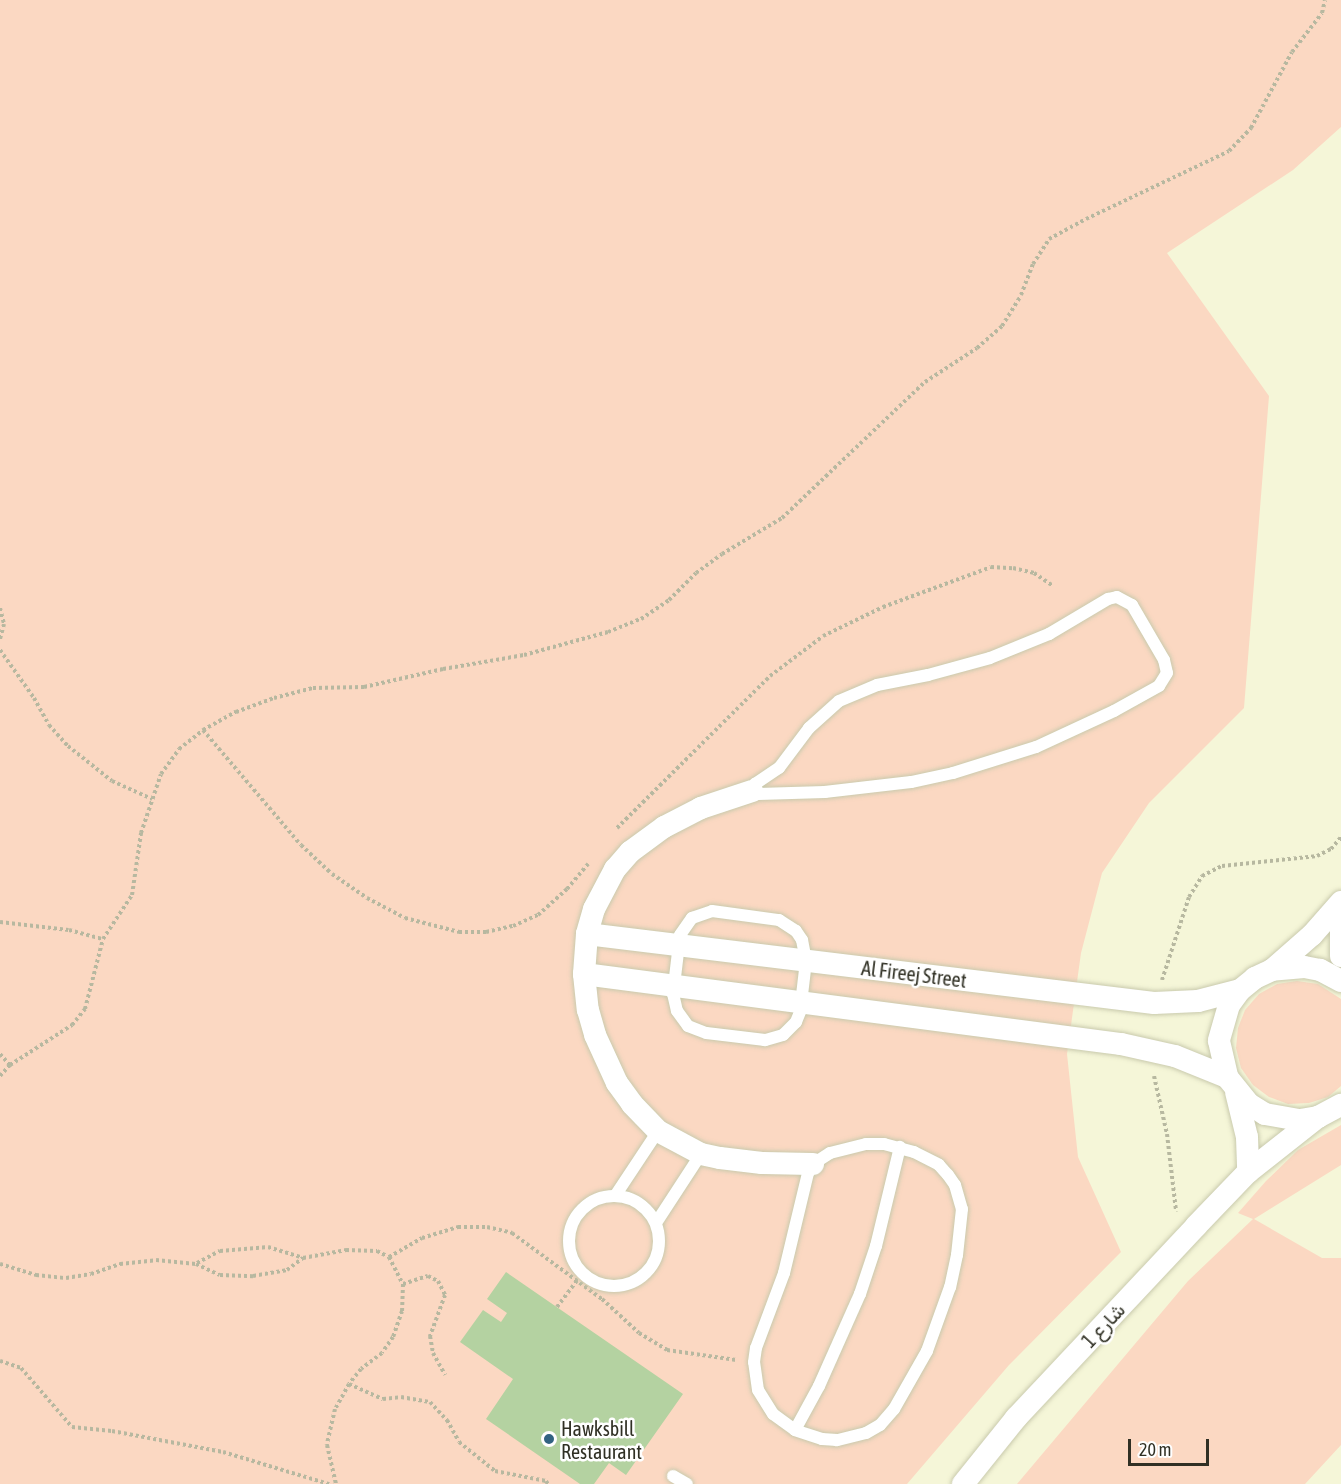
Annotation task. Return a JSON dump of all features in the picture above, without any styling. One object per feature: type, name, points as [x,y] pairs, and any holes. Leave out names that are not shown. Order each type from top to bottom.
[{"type":"street","points":[[752,791],[682,816],[630,852],[603,888],[587,934],[584,974],[588,1010],[604,1059],[632,1104],[658,1131],[701,1154],[762,1164],[813,1164]]},
{"type":"street","points":[[1248,1172],[1246,1137],[1219,1041],[1229,1005],[1240,990],[1255,978],[1272,970],[1312,935],[1341,902]]},
{"type":"street","points":[[1341,922],[1341,956]]},
{"type":"street","name":"Al Fireej Street","points":[[587,934],[1154,1003],[1198,1001],[1240,990]]},
{"type":"street","points":[[1272,970],[1304,967],[1320,970],[1341,981]]},
{"type":"street","points":[[584,974],[1148,1049],[1175,1056],[1231,1084],[1265,1114],[1300,1120],[1318,1117],[1341,1105]]},
{"type":"street","name":"شارع 1","points":[[963,1484],[1016,1418],[1248,1172],[1318,1117]]},
{"type":"lane","points":[[1113,598],[1125,599],[1132,604],[1166,666],[1165,679],[1159,686],[1114,711],[1076,730],[995,761],[953,773],[868,788],[783,795],[758,795],[752,791],[755,784],[779,768],[809,728],[839,701],[877,685],[928,675],[990,658],[1049,634],[1113,598]]},
{"type":"lane","points":[[722,912],[779,920],[789,925],[802,940],[806,961],[801,1003],[796,1022],[783,1035],[774,1039],[765,1040],[696,1031],[681,1020],[674,1003],[673,986],[680,935],[692,918],[702,913],[722,912]]},
{"type":"lane","points":[[615,1196],[658,1131]]},
{"type":"lane","points":[[866,1144],[900,1147],[939,1166],[955,1185],[960,1197],[962,1221],[957,1255],[939,1319],[912,1380],[894,1409],[880,1425],[866,1434],[837,1440],[822,1440],[783,1423],[765,1402],[758,1390],[754,1362],[756,1348],[784,1273],[804,1182],[813,1164],[847,1146],[866,1144]]},
{"type":"lane","points":[[795,1430],[819,1386],[860,1293],[876,1246],[900,1147]]},
{"type":"lane","points":[[656,1223],[701,1154]]},
{"type":"lane","points":[[615,1196],[640,1204],[656,1223],[659,1237],[658,1250],[645,1274],[633,1281],[620,1285],[607,1285],[594,1281],[583,1274],[570,1250],[572,1223],[589,1203],[602,1197],[615,1196]]},
{"type":"lane","points":[[673,1476],[687,1484]]},
{"type":"path","points":[[0,1076],[10,1065],[72,1025],[85,1009],[103,939],[132,895],[139,864],[141,834],[161,774],[179,749],[203,730],[236,712],[313,688],[363,687],[443,669],[524,655],[608,633],[642,619],[669,600],[696,573],[722,554],[782,518],[925,382],[977,348],[1002,327],[1021,295],[1033,264],[1049,239],[1229,151],[1251,128],[1292,52],[1322,13],[1325,0]]},
{"type":"path","points":[[612,835],[770,676],[823,636],[883,607],[991,567],[1013,567],[1034,573],[1052,585]]},
{"type":"path","points":[[0,608],[4,624],[0,639]]},
{"type":"path","points":[[0,650],[28,689],[49,725],[68,746],[112,781],[152,799]]},
{"type":"path","points":[[203,730],[301,845],[332,874],[367,898],[405,918],[432,927],[459,932],[486,932],[538,915],[559,896],[594,856]]},
{"type":"path","points":[[1154,1003],[1189,897],[1202,876],[1222,866],[1317,856],[1331,849],[1341,837]]},
{"type":"path","points":[[0,922],[69,930],[103,939]]},
{"type":"path","points":[[1148,1049],[1167,1134],[1176,1215]]},
{"type":"path","points":[[0,1054],[10,1065]]},
{"type":"path","points":[[389,1257],[422,1238],[458,1227],[487,1227],[512,1233],[577,1280],[639,1333],[667,1350],[754,1362]]},
{"type":"path","points":[[196,1264],[220,1251],[268,1246],[303,1258]]},
{"type":"path","points":[[0,1264],[36,1275],[66,1278],[91,1274],[120,1264],[156,1260],[196,1264],[219,1275],[253,1276],[286,1270],[303,1258],[346,1250],[377,1251],[389,1257],[403,1284],[402,1311],[393,1337],[382,1353],[361,1370],[334,1408],[327,1445],[336,1484]]},
{"type":"path","points":[[403,1284],[428,1276],[438,1281],[446,1295],[430,1336],[433,1353],[445,1375]]},
{"type":"path","points":[[557,1307],[577,1280]]},
{"type":"path","points":[[0,1361],[21,1368],[72,1427],[112,1431],[223,1452],[329,1484]]},
{"type":"path","points":[[349,1384],[383,1399],[401,1397],[430,1402],[447,1420],[459,1442],[495,1471],[546,1481],[548,1484]]},
{"type":"shaded area","points":[[0,0],[1341,0],[1341,127],[1293,170],[1167,253],[1269,396],[1244,708],[1149,803],[1102,873],[1081,953],[1067,1054],[1078,1157],[1121,1252],[1009,1365],[907,1484],[0,1484]]},
{"type":"shaded area","points":[[1297,981],[1318,984],[1341,999],[1341,1086],[1328,1097],[1309,1103],[1288,1104],[1269,1097],[1253,1085],[1241,1068],[1236,1048],[1238,1028],[1245,1010],[1259,994],[1277,984]]},
{"type":"shaded area","points":[[1341,1125],[1341,1165],[1254,1219],[1322,1258],[1341,1258],[1341,1445],[1305,1484],[1017,1484],[1188,1281],[1253,1219],[1238,1213],[1266,1181],[1298,1150]]},
{"type":"building","points":[[506,1272],[683,1394],[626,1475],[609,1463],[594,1484],[580,1484],[486,1419],[513,1379],[460,1342],[483,1310],[501,1322],[507,1313],[487,1299]]},
{"type":"place","name":"Hawksbill Restaurant","points":[[549,1439]]}]
